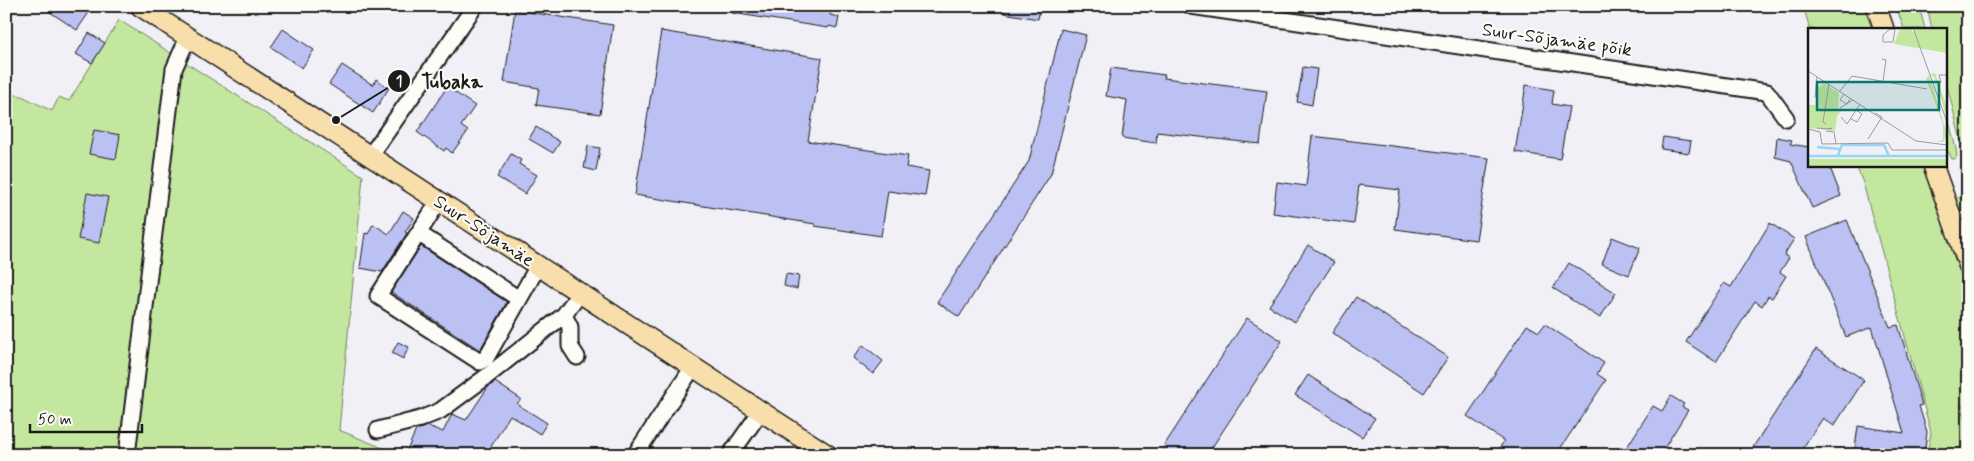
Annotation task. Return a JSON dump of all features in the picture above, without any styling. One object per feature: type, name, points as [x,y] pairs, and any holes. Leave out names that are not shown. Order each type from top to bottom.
[{"type":"main road","name":"Suur-Sõjamäe","points":[[140,6],[828,455]]},
{"type":"main road","points":[[1876,6],[1884,28]]},
{"type":"main road","points":[[1933,166],[1968,264]]},
{"type":"street","points":[[370,156],[475,6]]},
{"type":"street","name":"Suur-Sõjamäe põik","points":[[1191,6],[1768,92],[1786,118]]},
{"type":"street","points":[[127,455],[174,68],[188,37]]},
{"type":"street","points":[[439,201],[378,296],[480,362],[486,358],[538,266]]},
{"type":"street","points":[[418,233],[519,299]]},
{"type":"street","points":[[378,430],[420,419],[440,411],[564,315],[580,293]]},
{"type":"street","points":[[564,315],[570,327],[570,346],[577,357]]},
{"type":"street","points":[[635,455],[693,367]]},
{"type":"street","points":[[730,455],[761,411]]},
{"type":"green space","points":[[1803,6],[1864,6],[1872,28],[1810,28]]},
{"type":"green space","points":[[1896,6],[1919,6],[1925,28],[1904,28]]},
{"type":"green space","points":[[1927,6],[1968,6],[1968,168],[1946,82],[1946,28],[1932,28]]},
{"type":"green space","points":[[119,20],[363,176],[339,430],[400,455],[6,455],[6,111],[10,94],[22,96],[52,111],[59,97],[69,101]]},
{"type":"green space","points":[[1946,110],[1957,156],[1955,159],[1952,159],[1946,148]]},
{"type":"green space","points":[[1856,166],[1922,166],[1927,175],[1968,297],[1968,425],[1961,404],[1968,432],[1968,455],[1927,455],[1931,432],[1863,183]]},
{"type":"green space","points":[[1954,197],[1964,202],[1967,208],[1969,221],[1968,240]]},
{"type":"building","points":[[41,6],[75,6],[88,14],[77,30]]},
{"type":"building","points":[[733,6],[832,6],[830,15],[839,17],[837,28],[829,26],[828,28],[732,13]]},
{"type":"building","points":[[1004,6],[1040,6],[1038,19],[1004,13]]},
{"type":"building","points":[[515,10],[613,25],[600,114],[536,105],[539,88],[504,82]]},
{"type":"building","points":[[283,29],[314,50],[302,68],[271,47]]},
{"type":"building","points":[[1061,29],[1086,35],[1051,174],[959,317],[937,302],[1029,161]]},
{"type":"building","points":[[661,31],[822,58],[808,141],[908,156],[906,167],[929,171],[925,196],[888,191],[881,236],[635,195]]},
{"type":"building","points":[[89,33],[105,43],[92,63],[76,54]]},
{"type":"building","points":[[342,65],[373,85],[376,79],[389,88],[373,113],[329,84]]},
{"type":"building","points":[[1303,67],[1317,69],[1312,105],[1297,102]]},
{"type":"building","points":[[1111,68],[1165,75],[1164,78],[1267,91],[1260,144],[1157,132],[1156,143],[1122,138],[1127,100],[1106,96]]},
{"type":"building","points":[[1526,85],[1554,90],[1552,104],[1569,107],[1560,159],[1515,152]]},
{"type":"building","points":[[447,87],[475,106],[461,126],[468,131],[452,153],[446,148],[444,151],[417,132]]},
{"type":"building","points":[[536,127],[560,142],[553,153],[529,139]]},
{"type":"building","points":[[94,130],[120,135],[116,159],[89,154]]},
{"type":"building","points":[[1312,136],[1489,158],[1476,240],[1395,229],[1400,190],[1359,185],[1354,224],[1273,213],[1277,182],[1306,186]]},
{"type":"building","points":[[1663,137],[1691,141],[1689,153],[1661,149]]},
{"type":"building","points":[[1777,137],[1792,140],[1790,144],[1808,147],[1808,166],[1829,166],[1841,196],[1812,208],[1791,161],[1775,157]]},
{"type":"building","points":[[588,146],[600,148],[596,171],[584,168]]},
{"type":"building","points":[[511,154],[521,160],[519,164],[537,175],[525,194],[497,177]]},
{"type":"building","points":[[87,193],[108,197],[99,243],[78,239]]},
{"type":"building","points":[[403,211],[414,218],[405,232],[407,233],[382,272],[360,268],[365,233],[368,234],[373,224],[389,234]]},
{"type":"building","points":[[1847,220],[1890,327],[1898,325],[1922,405],[1919,406],[1927,432],[1924,455],[1854,455],[1858,426],[1904,433],[1872,327],[1846,337],[1806,237]]},
{"type":"building","points":[[1770,223],[1794,239],[1784,255],[1789,258],[1780,272],[1786,276],[1772,298],[1768,296],[1762,306],[1755,301],[1716,362],[1686,342],[1724,283],[1731,287]]},
{"type":"building","points":[[1612,237],[1640,248],[1629,275],[1602,264]]},
{"type":"building","points":[[1308,245],[1334,262],[1295,322],[1269,306]]},
{"type":"building","points":[[421,246],[507,302],[480,350],[391,292]]},
{"type":"building","points":[[1569,263],[1616,293],[1600,318],[1553,288]]},
{"type":"building","points":[[786,274],[799,276],[797,289],[784,286]]},
{"type":"building","points":[[1356,297],[1448,357],[1424,393],[1332,333]]},
{"type":"building","points":[[1247,318],[1282,341],[1207,455],[1158,455]]},
{"type":"building","points":[[1545,324],[1604,363],[1597,374],[1606,380],[1556,455],[1495,455],[1504,441],[1467,416],[1527,325],[1539,332]]},
{"type":"building","points":[[398,342],[409,347],[403,359],[392,353]]},
{"type":"building","points":[[863,345],[883,361],[873,374],[853,358]]},
{"type":"building","points":[[1816,349],[1864,380],[1834,426],[1823,418],[1798,455],[1748,455]]},
{"type":"building","points":[[1308,375],[1375,418],[1362,437],[1295,395]]},
{"type":"building","points":[[495,382],[521,399],[517,404],[547,423],[540,434],[510,415],[486,455],[405,455],[416,430],[428,426],[443,432],[452,414],[466,420],[488,387]]},
{"type":"building","points":[[1671,396],[1684,404],[1682,407],[1688,410],[1660,455],[1622,455],[1653,406],[1662,411]]},
{"type":"place","name":"Tubaka","points":[[336,120]]}]
